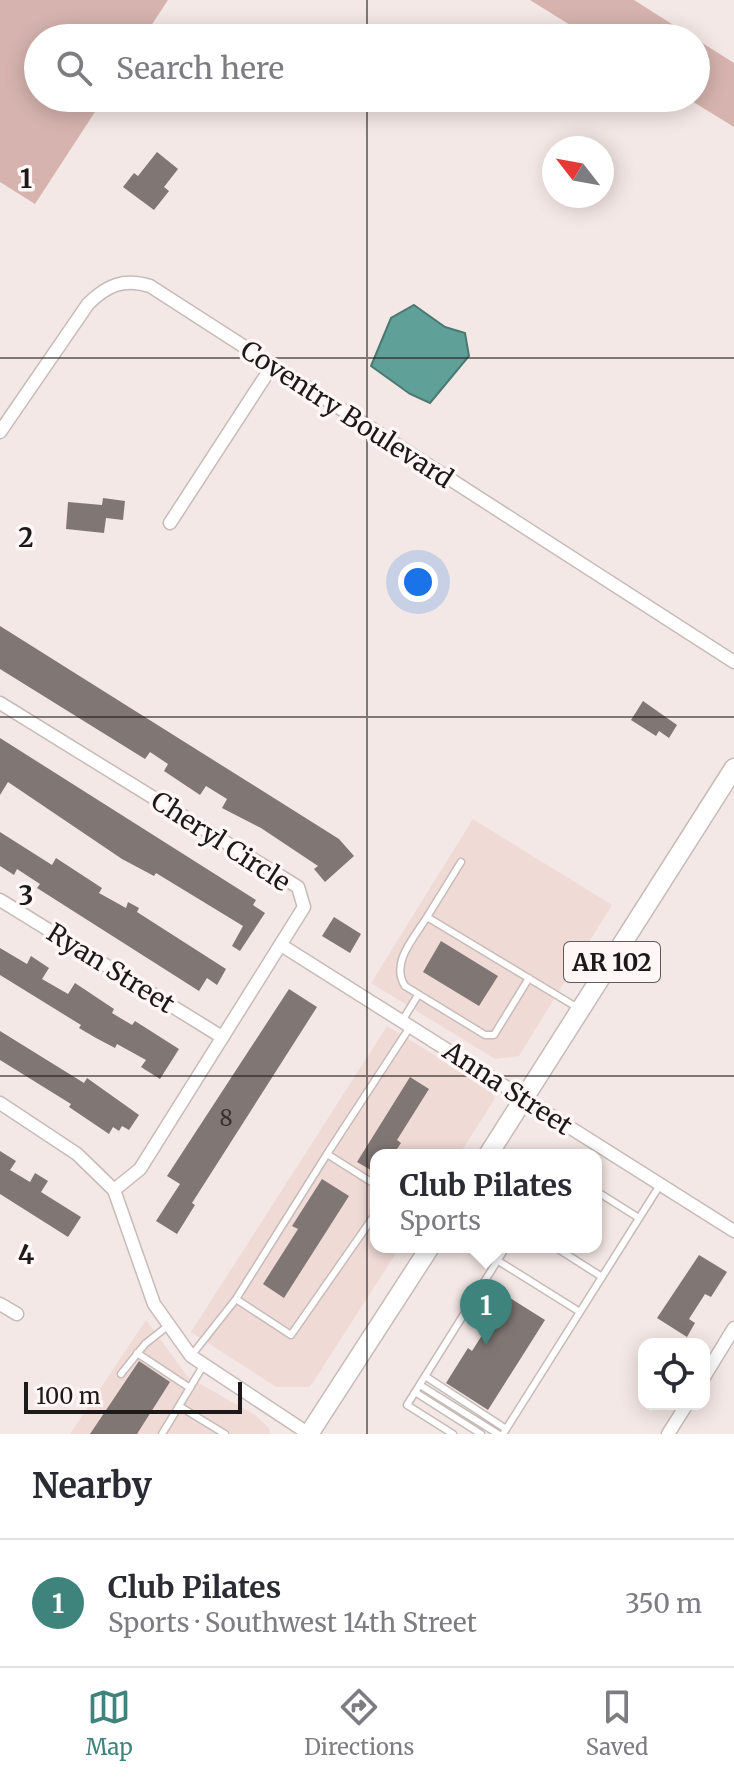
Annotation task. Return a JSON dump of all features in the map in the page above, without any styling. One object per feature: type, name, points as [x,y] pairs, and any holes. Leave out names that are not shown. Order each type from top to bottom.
[{"type":"main road","name":"AR 102","points":[[492,1149],[734,768]]},
{"type":"main road","points":[[309,1434],[426,1253]]},
{"type":"street","name":"Coventry Boulevard","points":[[0,432],[88,304],[104,289],[120,283],[134,281],[150,286],[734,662]]},
{"type":"street","points":[[170,523],[272,366]]},
{"type":"street","name":"Cheryl Circle","points":[[0,703],[298,887],[304,907],[140,1169],[114,1190]]},
{"type":"street","name":"Ryan Street","points":[[0,900],[222,1037]]},
{"type":"street","name":"Anna Street","points":[[281,945],[734,1231]]},
{"type":"street","points":[[0,1103],[77,1154],[114,1190],[148,1292],[191,1356],[309,1434]]},
{"type":"street","points":[[0,1304],[17,1314]]},
{"type":"street","points":[[710,1367],[734,1328]]},
{"type":"street","points":[[668,1434],[683,1410]]},
{"type":"lane","points":[[461,862],[398,966],[405,986],[485,1035],[494,1035],[529,978]]},
{"type":"lane","points":[[427,917],[581,1010]]},
{"type":"lane","points":[[191,1356],[236,1299],[406,1023],[418,995]]},
{"type":"lane","points":[[327,1154],[370,1181]]},
{"type":"lane","points":[[502,1432],[660,1185]]},
{"type":"lane","points":[[602,1195],[639,1218]]},
{"type":"lane","points":[[236,1299],[291,1335],[370,1222]]},
{"type":"lane","points":[[486,1253],[580,1312]]},
{"type":"lane","points":[[453,1434],[407,1405],[502,1253]]},
{"type":"lane","points":[[564,1253],[602,1277]]},
{"type":"lane","points":[[121,1374],[137,1353],[169,1325]]},
{"type":"lane","points":[[137,1353],[190,1388]]},
{"type":"lane","points":[[162,1434],[203,1366]]},
{"type":"lane","points":[[425,1376],[502,1432]]},
{"type":"lane","points":[[420,1385],[502,1432]]},
{"type":"lane","points":[[415,1392],[481,1434]]},
{"type":"lane","points":[[179,1406],[225,1434]]},
{"type":"shaded area","points":[[0,0],[168,0],[152,24],[24,24],[24,112],[95,112],[35,204],[0,182]]},
{"type":"shaded area","points":[[530,0],[634,0],[672,24],[569,24]]},
{"type":"shaded area","points":[[710,48],[734,63],[734,127],[710,112]]},
{"type":"shaded area","points":[[473,819],[612,905],[519,1056],[495,1059],[371,983]]},
{"type":"shaded area","points":[[387,1026],[493,1091],[494,1100],[463,1149],[370,1149],[370,1253],[396,1253],[310,1387],[276,1387],[191,1332]]},
{"type":"shaded area","points":[[146,1320],[188,1377],[255,1415],[269,1428],[270,1434],[70,1434]]},
{"type":"water","points":[[414,305],[445,327],[465,333],[469,356],[430,403],[410,394],[371,366],[391,318]]},
{"type":"building","points":[[157,152],[178,169],[164,187],[169,191],[154,210],[123,187],[134,173],[138,176]]},
{"type":"building","points":[[103,498],[125,501],[123,520],[106,518],[104,533],[66,529],[68,502],[102,505]]},
{"type":"building","points":[[0,626],[339,839],[354,856],[325,882],[314,869],[318,866],[261,828],[222,808],[227,799],[206,786],[200,795],[164,771],[168,764],[150,752],[145,759],[0,669]]},
{"type":"building","points":[[643,701],[677,725],[669,738],[659,731],[656,736],[631,720]]},
{"type":"building","points":[[0,738],[256,900],[253,905],[265,913],[240,951],[232,946],[243,926],[156,873],[154,876],[122,859],[8,782],[0,795]]},
{"type":"building","points":[[0,832],[52,865],[56,858],[102,888],[99,893],[126,908],[128,902],[139,908],[137,912],[226,969],[217,985],[207,978],[199,991],[37,888],[40,884],[17,869],[14,875],[0,866]]},
{"type":"building","points":[[334,917],[361,934],[350,953],[322,936]]},
{"type":"building","points":[[441,941],[498,976],[479,1006],[423,972]]},
{"type":"building","points":[[0,948],[27,964],[31,956],[49,968],[42,979],[68,994],[75,983],[114,1009],[112,1013],[132,1025],[135,1021],[179,1049],[160,1079],[141,1067],[146,1060],[117,1044],[115,1048],[96,1038],[79,1028],[81,1025],[0,975]]},
{"type":"building","points":[[289,989],[317,1007],[192,1203],[195,1205],[177,1234],[156,1221],[180,1184],[167,1176]]},
{"type":"building","points":[[0,1031],[84,1083],[87,1078],[139,1115],[129,1130],[122,1126],[119,1131],[113,1127],[109,1134],[69,1107],[71,1104],[0,1060]]},
{"type":"building","points":[[410,1077],[429,1089],[397,1140],[401,1143],[397,1149],[370,1149],[370,1170],[357,1162]]},
{"type":"building","points":[[0,1151],[16,1161],[10,1170],[30,1182],[35,1173],[48,1181],[41,1192],[81,1217],[68,1237],[0,1194]]},
{"type":"building","points":[[322,1179],[349,1196],[284,1298],[263,1284],[298,1229],[292,1226]]},
{"type":"building","points":[[699,1255],[727,1272],[711,1297],[705,1294],[689,1319],[695,1323],[687,1337],[657,1318]]},
{"type":"building","points":[[507,1296],[545,1320],[488,1410],[446,1383],[468,1348],[472,1351]]},
{"type":"building","points":[[139,1361],[170,1382],[137,1434],[90,1434]]},
{"type":"place","name":"Club Pilates","points":[[486,1345]]}]
